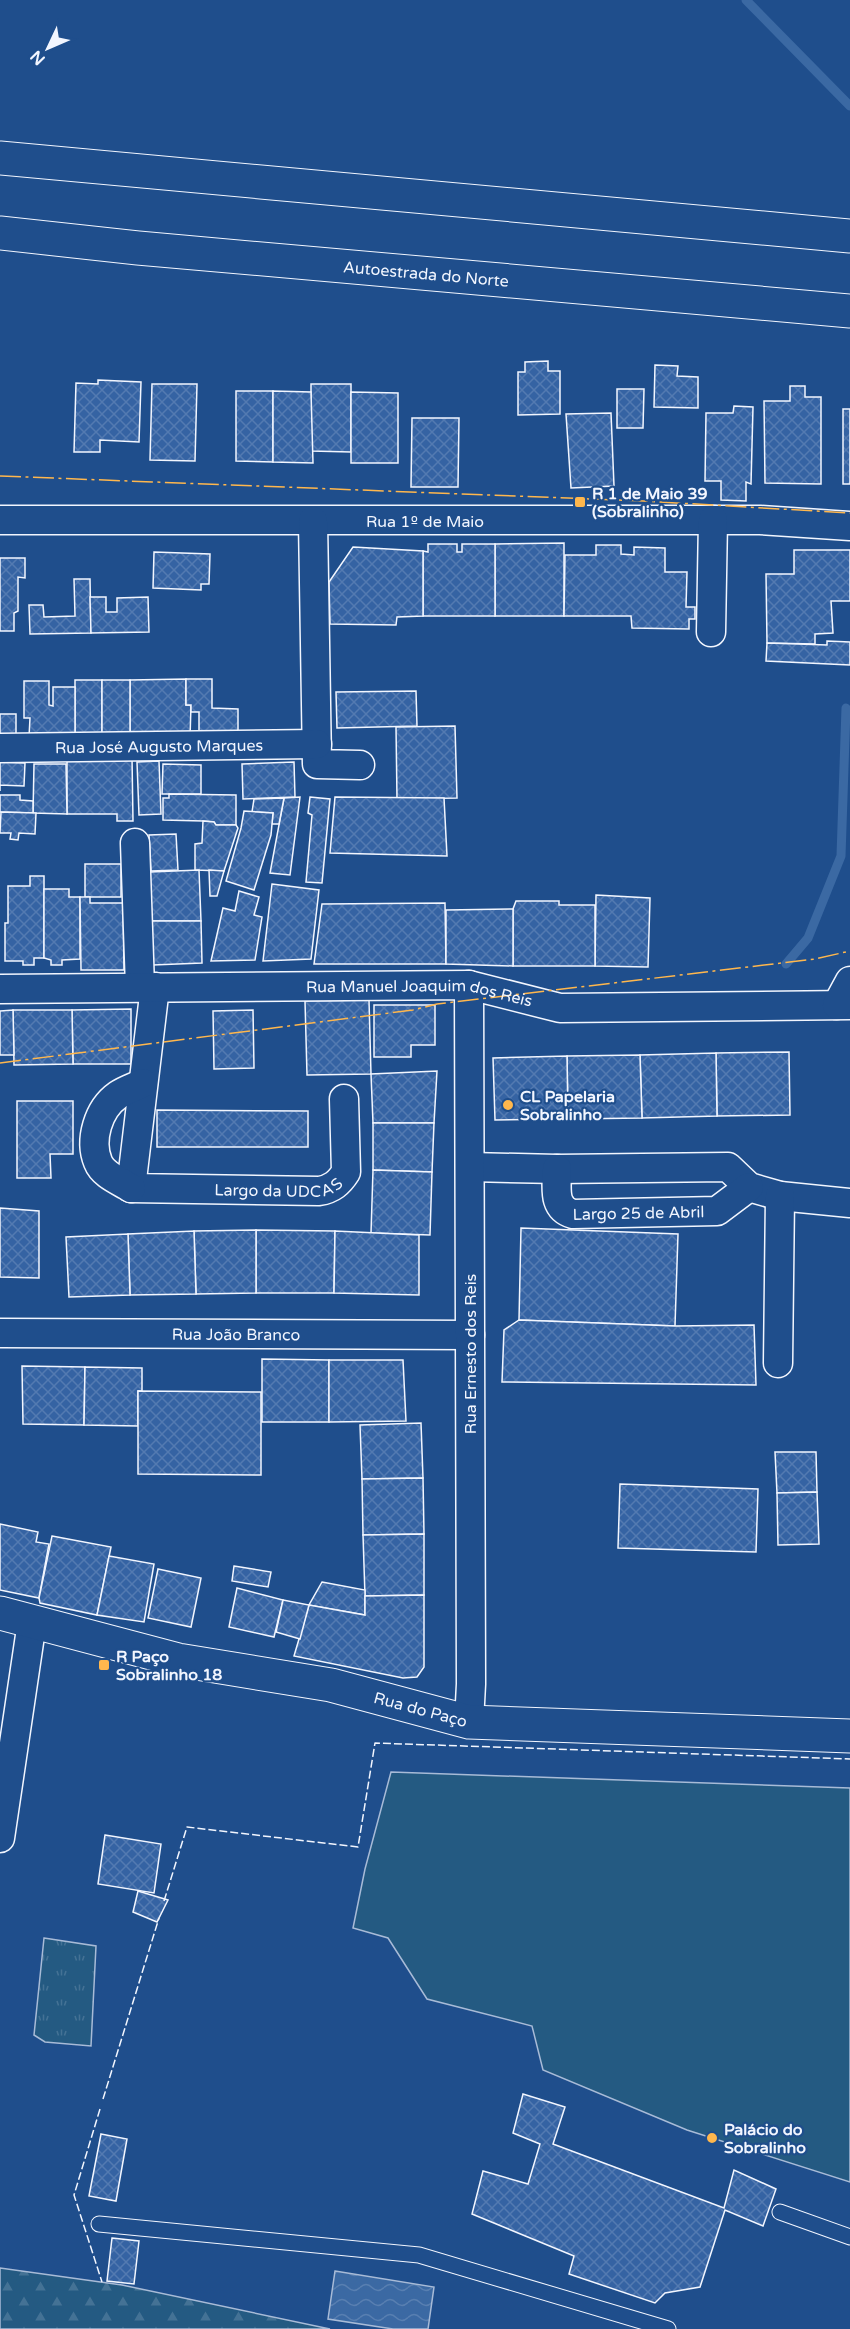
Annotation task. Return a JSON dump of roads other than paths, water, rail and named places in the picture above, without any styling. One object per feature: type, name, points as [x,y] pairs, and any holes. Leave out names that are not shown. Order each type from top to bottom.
[{"type":"main road","points":[[0,158],[850,236]]},
{"type":"main road","name":"Autoestrada do Norte","points":[[0,233],[138,248],[850,311]]},
{"type":"main road","name":"Rua do Paço","points":[[0,1613],[178,1660],[331,1685],[469,1722],[850,1736]]},
{"type":"street","name":"Rua 1º de Maio","points":[[0,520],[760,520],[850,526]]},
{"type":"street","points":[[711,632],[713,520]]},
{"type":"street","points":[[313,521],[317,764],[360,765]]},
{"type":"street","name":"Rua José Augusto Marques","points":[[0,748],[317,744]]},
{"type":"street","points":[[135,843],[147,987],[143,1083],[131,1188],[110,1176],[98,1163],[95,1144],[97,1124],[106,1107],[118,1095],[143,1083]]},
{"type":"street","name":"Rua Manuel Joaquim dos Reis","points":[[0,989],[469,986],[560,1008],[846,997]]},
{"type":"street","name":"Rua Ernesto dos Reis","points":[[469,986],[471,1684],[469,1722]]},
{"type":"street","name":"Largo da UDCAS","points":[[131,1188],[319,1191],[329,1189],[342,1179],[346,1172],[344,1100]]},
{"type":"street","points":[[470,1167],[557,1169],[728,1167],[749,1187],[780,1196],[850,1203]]},
{"type":"street","name":"Largo 25 de Abril","points":[[557,1169],[557,1199],[563,1209],[573,1214],[717,1211],[749,1187]]},
{"type":"street","points":[[778,1364],[780,1196]]},
{"type":"street","name":"Rua João Branco","points":[[0,1333],[470,1335]]},
{"type":"street","points":[[0,1838],[32,1622]]},
{"type":"lane","points":[[780,2212],[850,2237]]},
{"type":"lane","points":[[99,2224],[419,2255],[668,2329]]},
{"type":"water","points":[[335,2271],[434,2287],[428,2329],[393,2329],[328,2319]]},
{"type":"waterway","points":[[746,0],[850,106]]},
{"type":"waterway","points":[[786,964],[808,938],[841,856],[846,708]]},
{"type":"place","name":"R 1 de Maio 39 (Sobralinho)","points":[[580,502]]},
{"type":"place","name":"CL Papelaria Sobralinho","points":[[508,1105]]},
{"type":"place","name":"R Paço Sobralinho 18","points":[[104,1665]]},
{"type":"place","name":"Palácio do Sobralinho","points":[[712,2138]]}]
